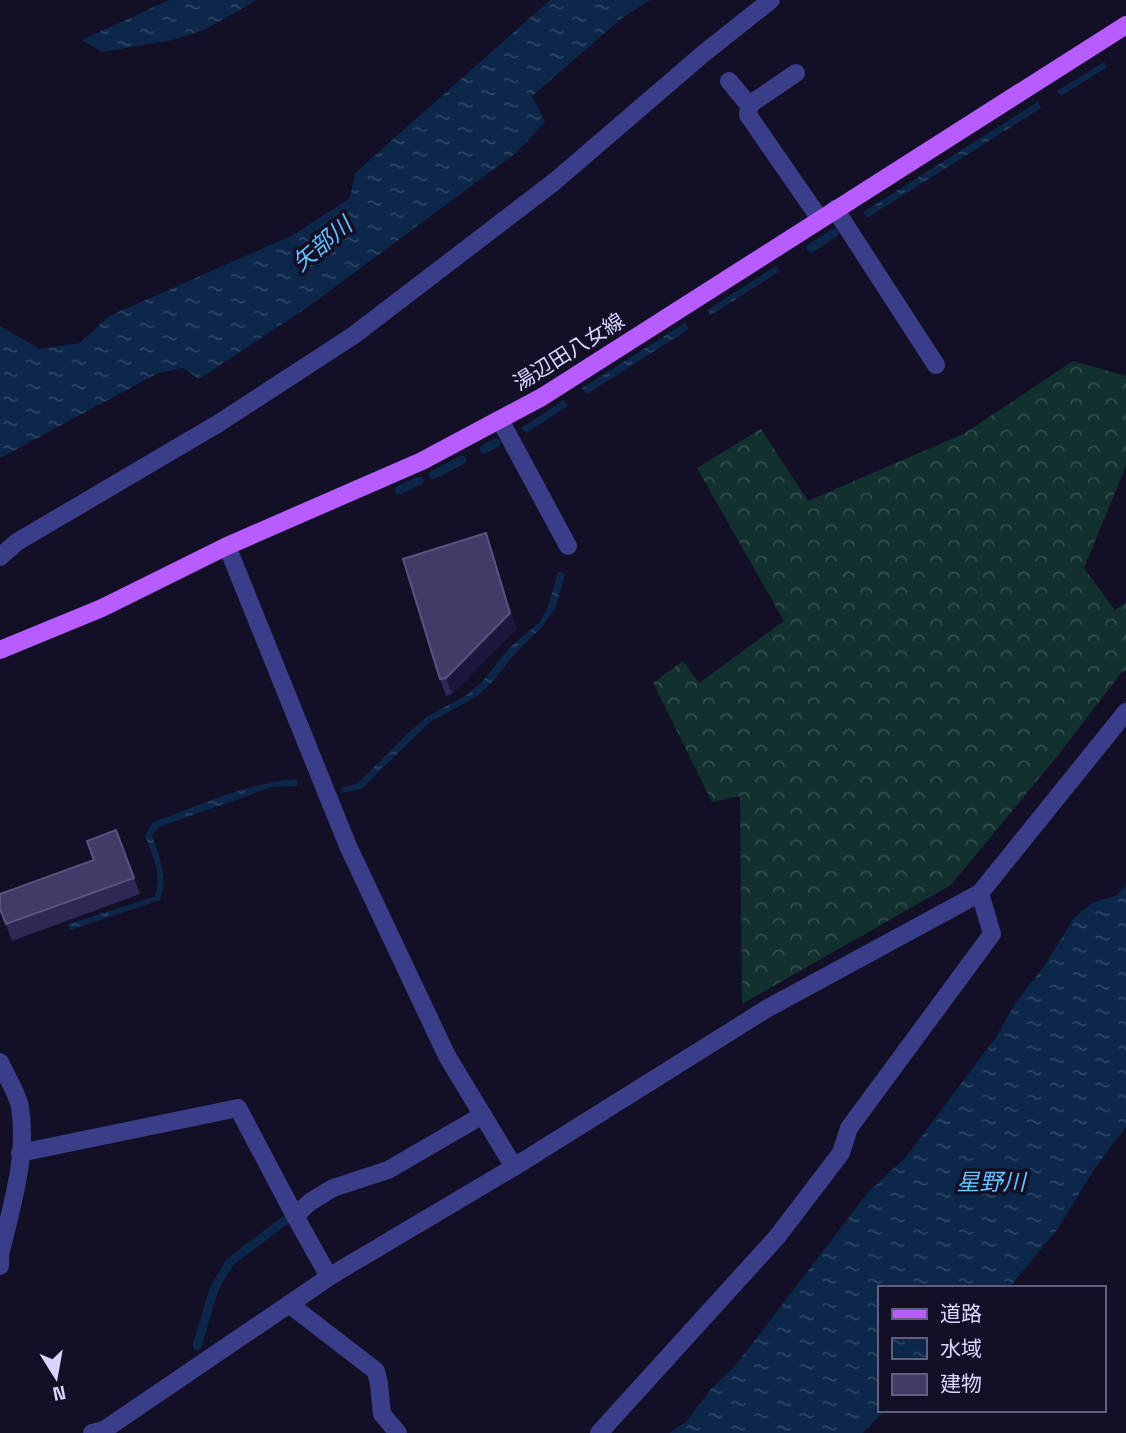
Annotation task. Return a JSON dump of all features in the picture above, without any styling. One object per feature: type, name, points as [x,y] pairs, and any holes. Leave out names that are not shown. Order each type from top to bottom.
[{"type":"main road","name":"湯辺田八女線","points":[[0,650],[103,608],[227,546],[422,461],[542,397],[1126,25]]},
{"type":"street","points":[[0,556],[17,542],[219,423],[354,335],[554,182],[703,54],[771,0]]},
{"type":"street","points":[[749,106],[796,72]]},
{"type":"street","points":[[729,81],[749,106],[748,116],[828,214],[936,365]]},
{"type":"street","points":[[500,420],[568,546]]},
{"type":"street","points":[[227,546],[348,846],[447,1056],[514,1167]]},
{"type":"street","points":[[92,1433],[104,1430],[329,1277],[514,1167],[768,1008],[980,893],[1126,712]]},
{"type":"street","points":[[599,1433],[777,1237],[841,1153],[849,1128],[992,934],[980,893]]},
{"type":"street","points":[[0,1062],[20,1105],[20,1153],[0,1266]]},
{"type":"street","points":[[20,1153],[238,1108],[329,1277]]},
{"type":"street","points":[[295,1216],[310,1202],[334,1188],[388,1170],[483,1115]]},
{"type":"street","points":[[289,1304],[376,1371],[382,1414],[398,1433]]},
{"type":"green space","points":[[1073,361],[1126,376],[1126,466],[1084,568],[1115,610],[1126,603],[1126,670],[951,885],[742,1004],[740,796],[712,802],[653,683],[683,661],[699,683],[784,621],[697,468],[761,429],[808,501],[965,433]]},
{"type":"water","points":[[169,0],[257,0],[206,29],[173,40],[102,52],[82,40]]},
{"type":"water","name":"矢部川","points":[[550,0],[650,0],[621,19],[532,96],[545,122],[517,152],[308,307],[199,379],[183,368],[158,373],[0,458],[0,326],[40,349],[80,343],[109,316],[293,235],[350,198],[355,173]]},
{"type":"water","points":[[1104,62],[1107,67],[1061,96],[1057,91]]},
{"type":"water","points":[[1038,102],[1041,108],[867,218],[863,212]]},
{"type":"water","points":[[776,266],[780,271],[711,315],[707,310]]},
{"type":"water","points":[[685,323],[689,329],[587,394],[582,388]]},
{"type":"water","points":[[564,400],[568,406],[526,433],[521,428]]},
{"type":"water","points":[[558,572],[565,574],[555,609],[492,682],[476,697],[430,722],[361,789],[341,793],[341,788],[358,783],[430,715],[465,696],[482,682],[510,647],[539,623],[548,607]]},
{"type":"water","points":[[297,779],[297,786],[272,787],[159,827],[152,835],[163,876],[160,900],[70,930],[68,924],[154,897],[157,874],[145,835],[153,822],[242,790]]},
{"type":"water","name":"星野川","points":[[1126,885],[1126,1127],[1095,1168],[1057,1230],[1011,1286],[878,1286],[878,1412],[883,1412],[863,1433],[669,1433],[687,1421],[711,1389],[735,1366],[869,1191],[906,1157],[996,1037],[1016,1002],[1045,965],[1074,918],[1092,903],[1117,895]]},
{"type":"building","points":[[486,533],[510,613],[446,678],[440,679],[403,559]]},
{"type":"building","points":[[116,830],[134,878],[6,924],[0,909],[0,894],[94,860],[87,841]]},
{"type":"waterway","points":[[811,248],[834,233]]},
{"type":"waterway","points":[[484,449],[496,443]]},
{"type":"waterway","points":[[433,475],[462,460]]},
{"type":"waterway","points":[[399,490],[419,481]]},
{"type":"waterway","points":[[197,1346],[214,1289],[230,1262],[284,1221]]}]
